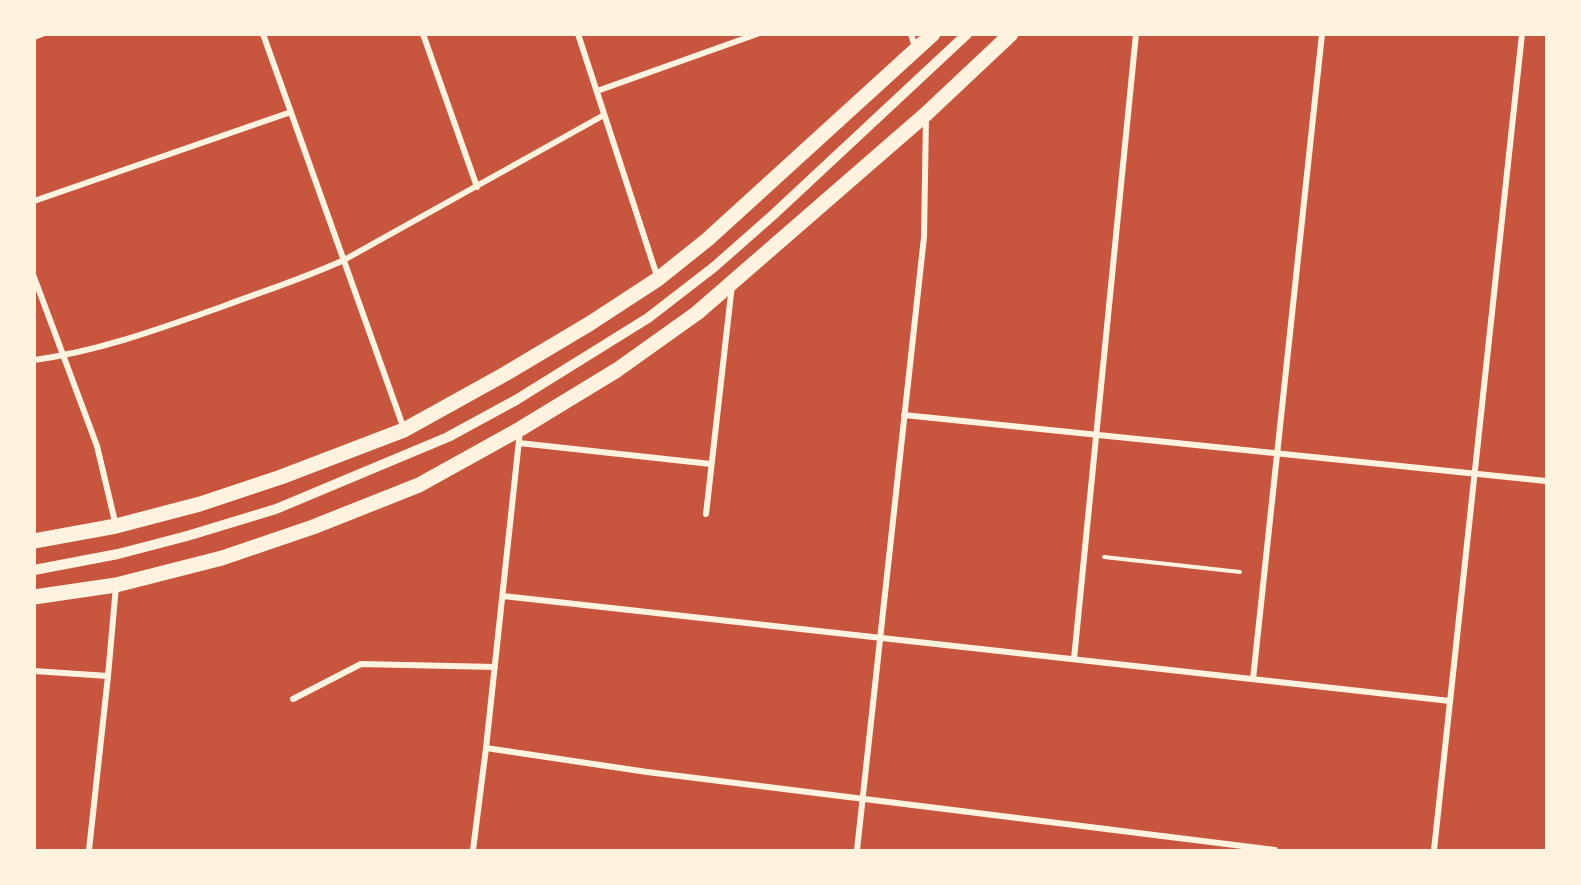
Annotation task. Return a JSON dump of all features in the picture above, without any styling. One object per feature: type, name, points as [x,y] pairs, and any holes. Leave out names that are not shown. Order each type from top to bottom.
[{"type":"main road","points":[[34,541],[116,526],[200,504],[281,477],[404,430],[580,330],[658,279],[708,239],[933,34]]},
{"type":"main road","points":[[34,597],[116,585],[222,558],[313,527],[419,485],[519,436],[697,313],[926,114],[1011,34]]},
{"type":"street","points":[[34,37],[42,34]]},
{"type":"street","points":[[263,34],[404,430]]},
{"type":"street","points":[[423,34],[477,187]]},
{"type":"street","points":[[578,34],[658,279]]},
{"type":"street","points":[[597,91],[757,34]]},
{"type":"street","points":[[911,34],[917,50]]},
{"type":"street","points":[[34,570],[130,551],[276,509],[448,437],[516,400],[648,318],[714,267],[967,34]]},
{"type":"street","points":[[1074,659],[1136,34]]},
{"type":"street","points":[[1253,679],[1322,34]]},
{"type":"street","points":[[1434,850],[1522,34]]},
{"type":"street","points":[[34,201],[291,112]]},
{"type":"street","points":[[857,850],[924,237],[926,114]]},
{"type":"street","points":[[34,360],[97,348],[317,273],[477,187],[604,115]]},
{"type":"street","points":[[34,277],[97,446],[116,526]]},
{"type":"street","points":[[706,514],[733,282]]},
{"type":"street","points":[[904,415],[1546,481]]},
{"type":"street","points":[[473,850],[519,436],[711,464]]},
{"type":"street","points":[[89,850],[116,585]]},
{"type":"street","points":[[502,596],[1450,701]]},
{"type":"street","points":[[293,699],[361,664],[495,667]]},
{"type":"street","points":[[34,671],[108,676]]},
{"type":"street","points":[[486,748],[647,772],[1275,850]]},
{"type":"path","points":[[1104,557],[1240,572]]}]
